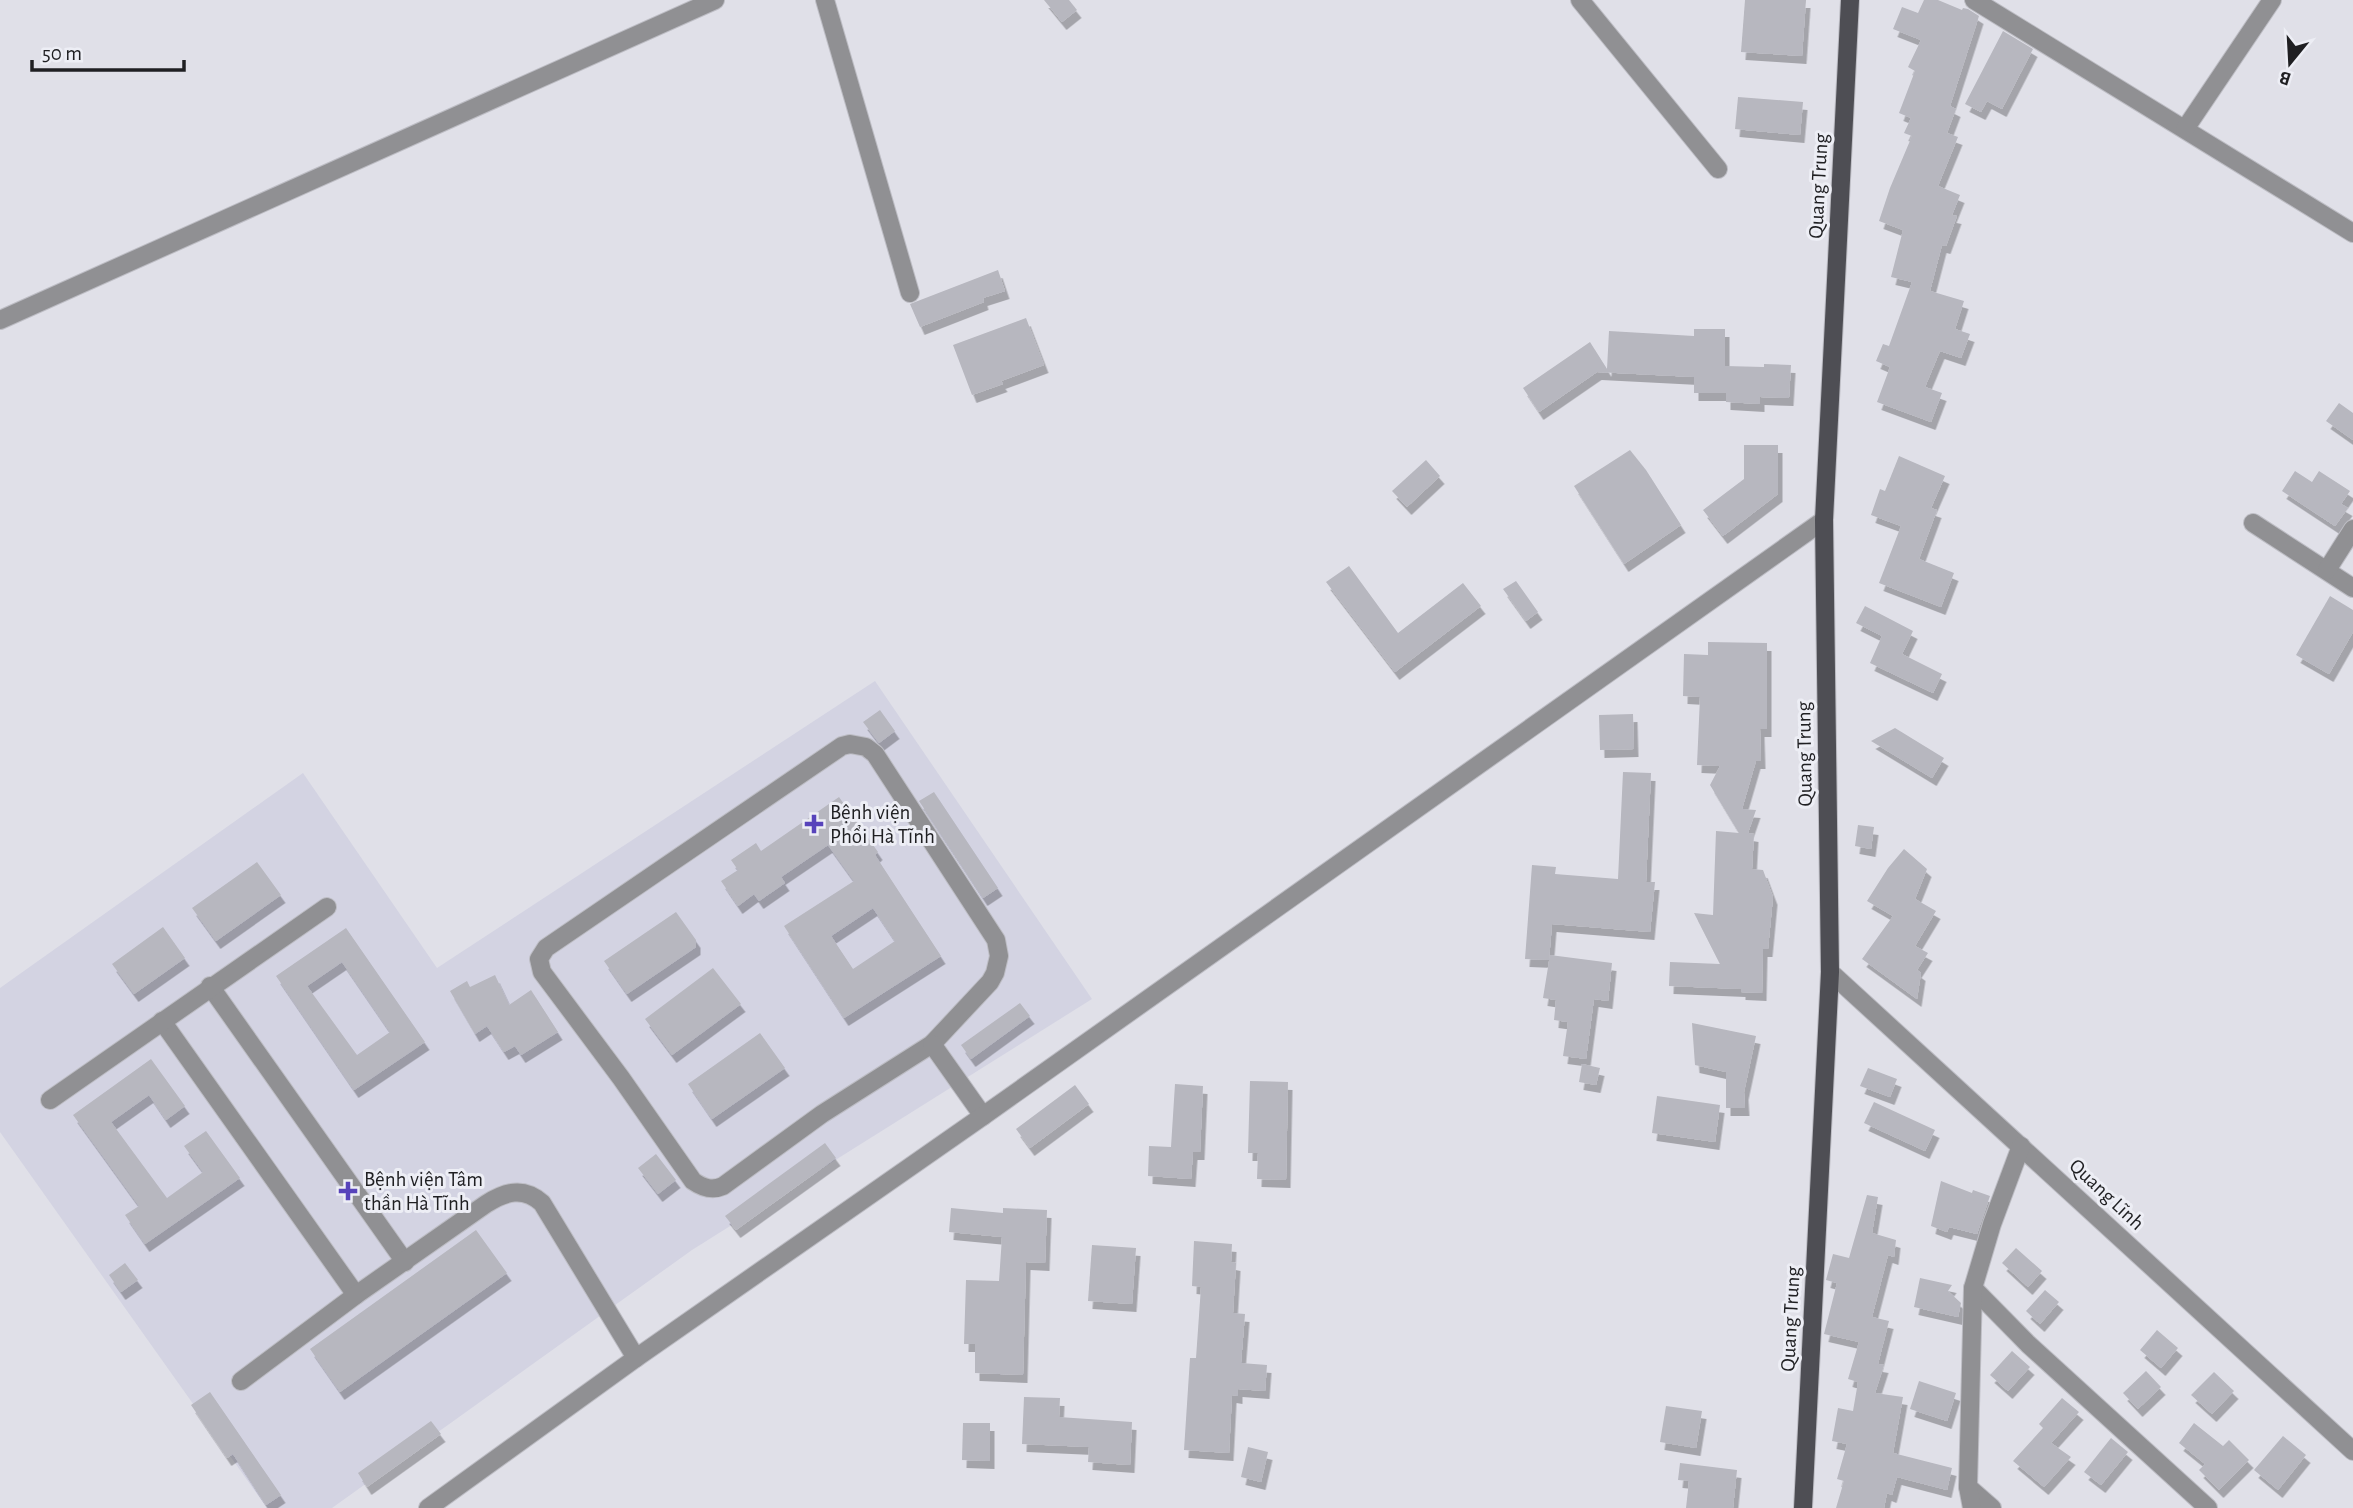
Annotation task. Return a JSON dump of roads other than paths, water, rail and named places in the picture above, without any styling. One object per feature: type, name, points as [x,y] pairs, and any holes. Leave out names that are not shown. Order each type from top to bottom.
[{"type":"main road","name":"Quang Trung","points":[[1803,1508],[1830,972],[1824,520],[1850,0]]},
{"type":"street","points":[[0,320],[715,0]]},
{"type":"street","points":[[825,0],[910,293]]},
{"type":"street","points":[[1580,0],[1718,169]]},
{"type":"street","points":[[1974,0],[2353,233]]},
{"type":"street","points":[[2185,129],[2272,0]]},
{"type":"street","points":[[428,1508],[636,1358],[983,1116],[1824,520]]},
{"type":"street","points":[[2253,523],[2353,588]]},
{"type":"street","points":[[2327,570],[2353,529]]},
{"type":"street","points":[[857,744],[875,754],[996,940],[999,951],[995,973],[990,982],[932,1044],[822,1114],[723,1186],[703,1188],[693,1181],[542,972],[539,959],[546,948],[842,746],[857,744]]},
{"type":"street","points":[[50,1100],[327,907]]},
{"type":"street","name":"Quang Lĩnh","points":[[1830,972],[2353,1451]]},
{"type":"street","points":[[210,986],[405,1262]]},
{"type":"street","points":[[162,1021],[356,1295]]},
{"type":"street","points":[[932,1044],[983,1116]]},
{"type":"street","points":[[1972,1508],[1968,1487],[1973,1288],[1992,1224],[2021,1146]]},
{"type":"street","points":[[240,1381],[356,1295],[497,1197],[515,1192],[532,1195],[553,1217],[636,1358]]},
{"type":"street","points":[[1973,1288],[2028,1344],[2208,1508]]},
{"type":"street","points":[[1968,1487],[1992,1508]]},
{"type":"place","name":"Bệnh viện Phổi Hà Tĩnh","points":[[814,824]]},
{"type":"place","name":"Bệnh viện Tâm thần Hà Tĩnh","points":[[348,1191]]}]
